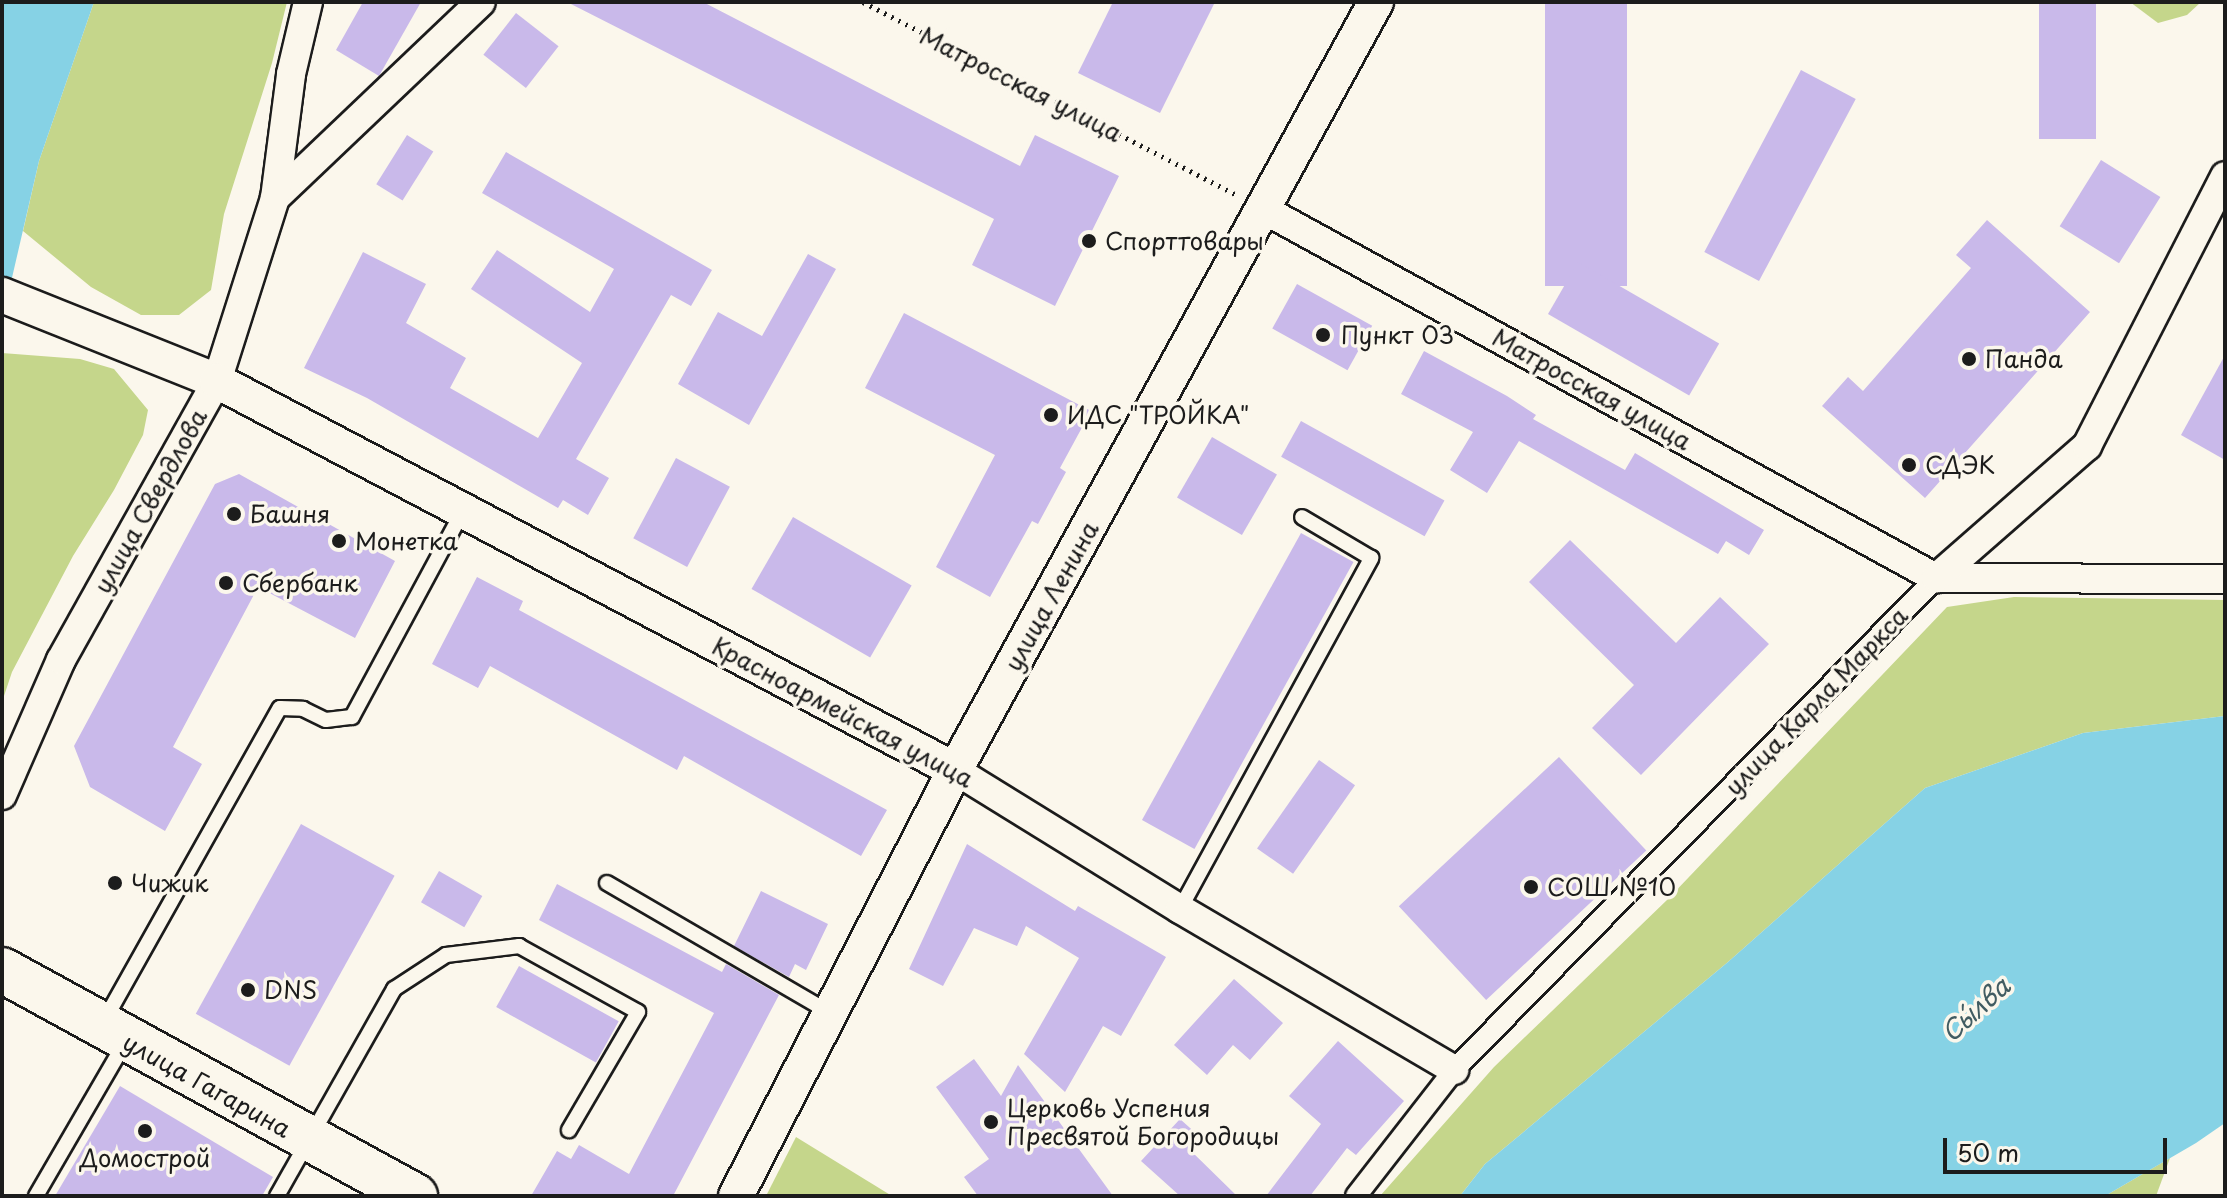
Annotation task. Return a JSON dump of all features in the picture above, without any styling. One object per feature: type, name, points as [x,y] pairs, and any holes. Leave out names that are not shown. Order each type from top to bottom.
[{"type":"main road","name":"улица Гагарина","points":[[2,970],[308,1141],[415,1196]]},
{"type":"street","name":"улица Свердлова","points":[[2,795],[61,660],[217,381],[275,198],[291,74],[308,2]]},
{"type":"street","name":"улица Свердлова","points":[[275,198],[481,2]]},
{"type":"street","name":"улица Ленина","points":[[736,1196],[955,770],[1373,3]]},
{"type":"street","name":"улица Карла Маркса","points":[[1356,1196],[1454,1070],[1936,578],[2087,446],[2225,176]]},
{"type":"street","name":"Матросская улица","points":[[1263,209],[1936,578],[2225,579]]},
{"type":"street","name":"Красноармейская улица","points":[[2,295],[217,381],[955,770],[1180,909],[1454,1070]]},
{"type":"lane","points":[[36,1196],[114,1033],[280,708],[303,709],[326,720],[352,717],[463,510]]},
{"type":"lane","points":[[1180,909],[1371,558],[1302,517]]},
{"type":"lane","points":[[607,883],[830,1013]]},
{"type":"lane","points":[[277,1196],[394,989],[446,955],[519,946],[638,1012],[569,1130]]},
{"type":"path","name":"Матросская улица","points":[[863,2],[1263,209]]},
{"type":"green space","points":[[94,2],[287,2],[272,63],[224,214],[211,290],[179,315],[141,315],[91,287],[23,231],[39,161]]},
{"type":"green space","points":[[2130,2],[2201,2],[2187,15],[2158,23]]},
{"type":"green space","points":[[2,353],[80,359],[114,369],[148,410],[143,435],[114,490],[73,556],[12,672],[2,702]]},
{"type":"green space","points":[[2014,597],[2225,600],[2225,716],[2083,733],[1925,788],[1728,962],[1485,1164],[1460,1196],[1380,1196],[1494,1067],[1667,900],[1947,607]]},
{"type":"green space","points":[[796,1137],[892,1196],[766,1196]]},
{"type":"green space","points":[[2170,1158],[2156,1196],[2105,1196]]},
{"type":"water","points":[[2,2],[94,2],[39,161],[2,321]]},
{"type":"water","name":"Сы́лва","points":[[2225,716],[2225,1123],[2196,1143],[2105,1196],[1460,1196],[1485,1164],[1728,962],[1925,788],[2083,733]]},
{"type":"building","points":[[363,2],[421,2],[379,76],[336,50]]},
{"type":"building","points":[[567,2],[703,2],[1020,166],[1035,135],[1119,176],[1055,306],[972,265],[994,219]]},
{"type":"building","points":[[1113,2],[1215,2],[1160,113],[1078,73]]},
{"type":"building","points":[[1545,2],[1627,2],[1627,286],[1545,286]]},
{"type":"building","points":[[2039,2],[2096,2],[2096,139],[2039,139]]},
{"type":"building","points":[[516,13],[559,46],[526,88],[483,55]]},
{"type":"building","points":[[1801,70],[1856,99],[1759,281],[1704,252]]},
{"type":"building","points":[[407,135],[433,151],[403,201],[376,184]]},
{"type":"building","points":[[506,152],[712,270],[691,306],[671,295],[576,459],[609,478],[588,515],[563,500],[558,508],[367,398],[304,368],[363,252],[426,284],[406,323],[466,358],[450,388],[538,438],[582,363],[471,289],[497,250],[590,312],[614,269],[482,193]]},
{"type":"building","points":[[2101,160],[2160,197],[2119,263],[2060,226]]},
{"type":"building","points":[[1987,220],[2090,312],[1925,498],[1822,406],[1848,377],[1863,391],[1971,268],[1956,255]]},
{"type":"building","points":[[808,254],[836,269],[749,425],[678,384],[718,312],[762,336]]},
{"type":"building","points":[[1578,262],[1719,343],[1689,395],[1548,314]]},
{"type":"building","points":[[1297,284],[1372,326],[1347,370],[1272,329]]},
{"type":"building","points":[[904,313],[1091,411],[1060,468],[1066,472],[1038,524],[1032,521],[990,597],[936,567],[995,455],[865,388]]},
{"type":"building","points":[[1424,351],[1507,396],[1536,415],[1533,419],[1625,470],[1635,453],[1764,530],[1749,555],[1726,541],[1718,554],[1519,441],[1487,493],[1450,470],[1473,432],[1401,394]]},
{"type":"building","points":[[2225,355],[2225,460],[2181,435]]},
{"type":"building","points":[[1301,421],[1444,501],[1425,536],[1281,457]]},
{"type":"building","points":[[1212,437],[1277,474],[1242,535],[1177,498]]},
{"type":"building","points":[[676,458],[730,487],[687,567],[633,538]]},
{"type":"building","name":"Башня","points":[[239,474],[395,561],[355,638],[258,587],[173,747],[202,764],[165,831],[90,787],[74,746],[215,484]]},
{"type":"building","points":[[793,517],[912,586],[870,657],[752,589]]},
{"type":"building","points":[[1301,533],[1353,562],[1194,849],[1142,820]]},
{"type":"building","points":[[1570,540],[1676,643],[1720,597],[1769,644],[1641,775],[1592,728],[1634,685],[1529,582]]},
{"type":"building","points":[[477,577],[523,601],[519,610],[887,810],[861,856],[684,756],[677,770],[490,666],[478,688],[432,664]]},
{"type":"building","points":[[1559,757],[1646,851],[1486,1000],[1399,906]]},
{"type":"building","points":[[1319,760],[1355,785],[1293,874],[1257,848]]},
{"type":"building","points":[[301,824],[395,876],[289,1066],[196,1014]]},
{"type":"building","points":[[967,844],[1075,911],[1078,906],[1166,957],[1121,1036],[1103,1026],[1065,1092],[1024,1054],[1079,958],[1026,926],[1017,946],[974,928],[943,986],[909,969]]},
{"type":"building","points":[[439,871],[482,896],[464,927],[421,902]]},
{"type":"building","points":[[557,884],[722,972],[726,964],[779,995],[673,1196],[531,1196],[557,1151],[571,1159],[579,1145],[629,1174],[714,1013],[539,920]]},
{"type":"building","points":[[761,891],[828,924],[806,970],[795,964],[789,977],[734,946]]},
{"type":"building","points":[[519,966],[619,1021],[596,1062],[496,1007]]},
{"type":"building","points":[[1234,979],[1283,1023],[1250,1060],[1233,1045],[1207,1075],[1174,1045]]},
{"type":"building","points":[[1338,1041],[1404,1101],[1356,1155],[1347,1148],[1310,1196],[1266,1196],[1321,1124],[1289,1096]]},
{"type":"building","name":"Церковь Успения Пресвятой Богородицы","points":[[974,1059],[1001,1096],[1018,1065],[1113,1196],[978,1196],[964,1177],[989,1159],[936,1087]]},
{"type":"building","name":"Домострой","points":[[120,1086],[273,1177],[262,1196],[55,1196]]},
{"type":"building","points":[[1180,1119],[1199,1136],[1188,1148],[1237,1196],[1180,1196],[1141,1161]]},
{"type":"place","name":"Спорттовары","points":[[1089,241]]},
{"type":"place","name":"Пункт 03","points":[[1323,335]]},
{"type":"place","name":"Панда","points":[[1969,359]]},
{"type":"place","name":"ИДС \"ТРОЙКА\"","points":[[1051,415]]},
{"type":"place","name":"СДЭК","points":[[1909,465]]},
{"type":"place","name":"Башня","points":[[234,514]]},
{"type":"place","name":"Монетка","points":[[339,541]]},
{"type":"place","name":"Сбербанк","points":[[226,583]]},
{"type":"place","name":"Чижик","points":[[115,883]]},
{"type":"place","name":"СОШ №10","points":[[1531,887]]},
{"type":"place","name":"DNS","points":[[248,990]]},
{"type":"place","name":"Церковь Успения Пресвятой Богородицы","points":[[991,1122]]},
{"type":"place","name":"Домострой","points":[[145,1131]]}]
